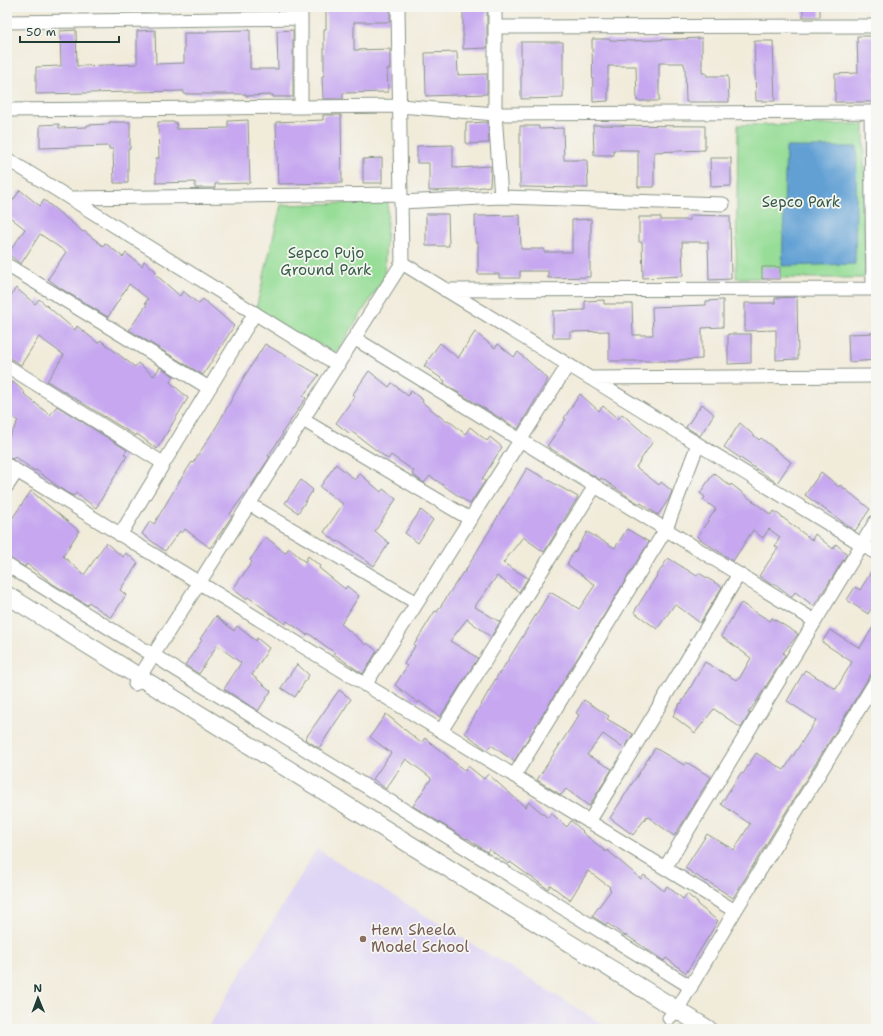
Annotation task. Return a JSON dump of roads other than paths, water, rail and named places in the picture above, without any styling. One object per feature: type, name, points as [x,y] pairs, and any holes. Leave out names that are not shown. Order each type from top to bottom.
[{"type":"street","points":[[137,681],[402,263],[398,7]]},
{"type":"street","points":[[495,7],[496,114],[501,197]]},
{"type":"street","points":[[7,22],[301,12],[301,107]]},
{"type":"street","points":[[495,27],[876,26]]},
{"type":"street","points":[[7,110],[400,106],[496,114],[873,112],[875,289],[445,290]]},
{"type":"street","points":[[7,159],[338,365]]},
{"type":"street","points":[[70,198],[501,197],[723,204]]},
{"type":"street","points":[[402,263],[876,553]]},
{"type":"street","points":[[7,265],[209,388]]},
{"type":"street","points":[[120,535],[255,313]]},
{"type":"street","points":[[354,338],[815,621]]},
{"type":"street","points":[[365,685],[568,365]]},
{"type":"street","points":[[7,366],[163,463]]},
{"type":"street","points":[[590,378],[876,376]]},
{"type":"street","points":[[303,420],[470,520]]},
{"type":"street","points":[[514,776],[666,529],[698,444]]},
{"type":"street","points":[[7,486],[12,468],[199,584],[735,911]]},
{"type":"street","points":[[441,732],[595,486]]},
{"type":"street","points":[[249,504],[417,603]]},
{"type":"street","points":[[665,868],[873,525]]},
{"type":"street","points":[[873,525],[876,547]]},
{"type":"street","points":[[7,565],[691,987]]},
{"type":"street","points":[[589,822],[739,574]]},
{"type":"street","points":[[7,595],[137,681],[673,1014],[708,1029]]},
{"type":"street","points":[[7,606],[137,681]]},
{"type":"street","points":[[673,1014],[691,987],[735,911],[876,681]]},
{"type":"street","points":[[673,1014],[687,1029]]},
{"type":"water","points":[[786,147],[857,147],[855,264],[782,266]]},
{"type":"place","name":"Hem Sheela Model School","points":[[363,939]]},
{"type":"park label","name":"Sepco Park","points":[[801,202]]},
{"type":"park label","name":"Sepco Pujo Ground Park","points":[[326,262]]}]
